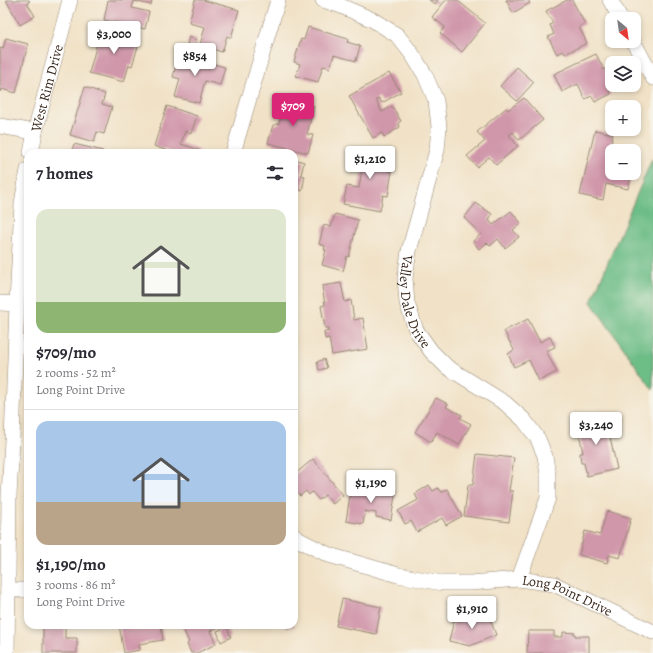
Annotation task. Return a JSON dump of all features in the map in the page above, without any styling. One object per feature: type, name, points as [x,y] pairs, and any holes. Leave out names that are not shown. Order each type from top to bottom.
[{"type":"street","name":"West Rim Drive","points":[[32,149],[70,0]]},
{"type":"street","points":[[234,149],[278,0]]},
{"type":"street","name":"Valley Dale Drive","points":[[323,0],[373,20],[397,35],[412,54],[425,75],[436,101],[439,127],[437,150],[409,251],[405,278],[407,303],[416,330],[431,351],[447,367],[505,403],[524,420],[538,439],[545,456],[548,475],[548,498],[519,579]]},
{"type":"street","points":[[610,0],[617,12]]},
{"type":"street","points":[[637,48],[653,78]]},
{"type":"street","points":[[0,126],[35,132]]},
{"type":"street","points":[[7,653],[8,590],[4,496],[12,440],[17,304],[22,203],[24,192]]},
{"type":"street","points":[[0,303],[17,304]]},
{"type":"street","name":"Long Point Drive","points":[[298,539],[329,555],[398,575],[442,583],[471,583],[519,579],[554,584],[653,632]]},
{"type":"street","points":[[8,590],[24,590]]},
{"type":"green space","points":[[652,159],[653,160],[653,390],[591,302]]},
{"type":"building","points":[[6,0],[29,0],[30,1],[27,3],[35,16],[20,25]]},
{"type":"building","points":[[108,0],[152,0],[151,5],[134,1],[132,8],[149,12],[145,29],[104,20]]},
{"type":"building","points":[[195,0],[203,0],[239,10],[231,38],[227,36],[222,52],[200,45],[205,27],[189,23]]},
{"type":"building","points":[[429,0],[438,0],[435,4]]},
{"type":"building","points":[[447,0],[457,0],[485,23],[462,52],[440,33],[445,27],[432,17]]},
{"type":"building","points":[[506,0],[528,0],[530,3],[513,13]]},
{"type":"building","points":[[567,0],[572,0],[585,24],[579,27],[587,43],[565,54],[563,51],[557,54],[548,37],[554,34],[550,25],[553,23],[546,11]]},
{"type":"building","points":[[308,27],[348,39],[347,42],[360,46],[356,61],[334,55],[330,68],[323,66],[318,82],[296,76],[300,64],[294,62],[301,39],[304,40]]},
{"type":"building","points":[[101,29],[140,40],[132,66],[129,65],[124,82],[89,73]]},
{"type":"building","points":[[189,37],[197,40],[195,46],[187,44]]},
{"type":"building","points":[[6,38],[28,44],[16,93],[1,89],[0,92],[0,48],[3,49]]},
{"type":"building","points":[[596,54],[605,70],[605,92],[610,92],[611,94],[595,102],[592,96],[585,99],[578,84],[562,92],[554,74]]},
{"type":"building","points":[[179,55],[225,67],[220,85],[205,81],[199,103],[175,97],[180,79],[173,77]]},
{"type":"building","points":[[517,67],[534,82],[517,101],[500,86]]},
{"type":"building","points":[[389,73],[401,92],[382,103],[379,98],[376,100],[382,112],[392,106],[401,121],[398,123],[400,127],[384,137],[382,133],[373,138],[349,96]]},
{"type":"building","points":[[85,87],[105,94],[102,104],[112,107],[104,134],[97,132],[94,142],[70,135]]},
{"type":"building","points":[[524,98],[543,120],[519,140],[513,132],[509,135],[518,146],[496,165],[489,157],[477,167],[467,156],[485,141],[477,132],[506,108],[508,110]]},
{"type":"building","points":[[285,99],[314,106],[307,134],[313,135],[308,153],[298,150],[298,149],[268,143],[273,125],[276,125],[277,123],[279,124]]},
{"type":"building","points":[[167,106],[197,116],[191,133],[185,131],[181,144],[196,149],[162,149],[154,146]]},
{"type":"building","points":[[595,130],[605,132],[605,136],[613,136],[611,144],[605,144],[605,180],[630,180],[628,189],[606,184],[603,200],[580,195]]},
{"type":"building","points":[[74,144],[95,149],[72,149]]},
{"type":"building","points":[[354,149],[390,155],[387,171],[392,171],[388,196],[383,195],[380,211],[343,204],[347,186],[359,188],[362,169],[351,167]]},
{"type":"building","points":[[298,160],[304,162],[301,175],[305,176],[302,191],[298,189]]},
{"type":"building","points":[[476,203],[492,214],[489,220],[493,225],[511,211],[521,223],[513,230],[519,237],[505,248],[498,239],[490,246],[487,243],[479,249],[473,241],[481,234],[464,218]]},
{"type":"building","points":[[335,214],[358,220],[349,257],[347,256],[343,271],[322,265],[326,250],[324,250],[325,246],[319,244],[324,225],[331,227]]},
{"type":"building","points":[[341,283],[345,302],[351,300],[354,320],[363,318],[368,349],[332,355],[329,338],[325,339],[324,332],[329,331],[329,328],[325,328],[321,306],[325,305],[322,286]]},
{"type":"building","points":[[528,319],[540,342],[550,337],[555,347],[546,351],[557,372],[539,381],[529,360],[514,367],[508,354],[514,350],[504,331]]},
{"type":"building","points":[[324,359],[327,368],[319,370],[317,362]]},
{"type":"building","points":[[436,398],[448,404],[446,407],[462,415],[460,418],[471,424],[459,445],[437,432],[431,442],[415,432]]},
{"type":"building","points":[[605,416],[617,469],[587,476],[584,463],[581,463],[580,453],[583,453],[577,422]]},
{"type":"building","points":[[477,454],[514,458],[509,491],[513,491],[509,522],[464,516],[468,485],[473,485]]},
{"type":"building","points":[[313,459],[343,495],[333,504],[325,495],[319,500],[312,492],[309,495],[306,491],[300,496],[298,494],[298,472]]},
{"type":"building","points":[[429,485],[433,491],[438,488],[441,492],[447,489],[462,516],[446,525],[442,518],[417,532],[411,521],[405,524],[398,511],[418,500],[415,494]]},
{"type":"building","points":[[369,486],[396,490],[391,520],[376,517],[376,513],[365,511],[363,524],[346,521],[351,489],[368,491]]},
{"type":"building","points":[[607,511],[631,518],[620,558],[609,555],[607,563],[579,555],[585,531],[600,535]]},
{"type":"building","points":[[342,599],[381,607],[376,634],[336,626]]},
{"type":"building","points":[[471,613],[474,619],[481,619],[489,616],[496,635],[470,646],[449,641],[454,620],[462,620],[463,614]]},
{"type":"building","points":[[43,629],[65,629],[65,638],[77,638],[77,653],[43,653]]},
{"type":"building","points":[[120,629],[162,629],[163,640],[139,644],[140,650],[124,653]]},
{"type":"building","points":[[183,629],[215,629],[210,631],[216,644],[197,653],[191,653],[187,644],[189,642]]},
{"type":"building","points":[[228,629],[231,637],[221,642],[217,631]]},
{"type":"building","points":[[528,631],[554,631],[554,637],[563,637],[563,632],[575,633],[575,636],[589,636],[589,653],[527,653]]}]
